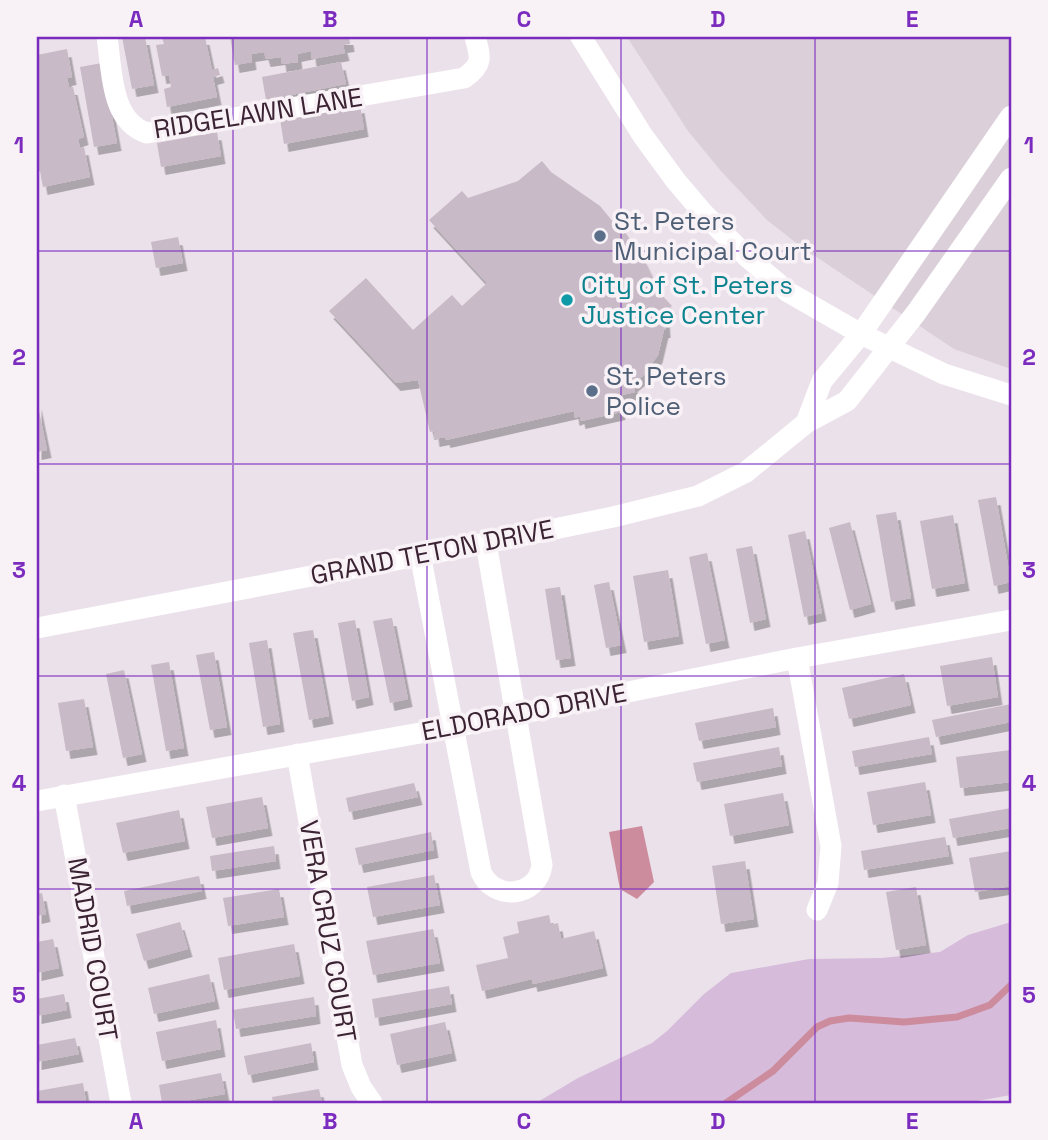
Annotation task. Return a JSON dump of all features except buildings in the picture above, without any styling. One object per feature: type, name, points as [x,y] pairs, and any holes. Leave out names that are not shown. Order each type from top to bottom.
[{"type":"street","name":"RIDGELAWN LANE","points":[[107,37],[118,106],[136,130],[147,133],[464,78],[475,70],[480,61],[475,37]]},
{"type":"street","points":[[581,37],[643,135],[676,181],[746,256],[788,292],[861,334],[944,374],[1011,395]]},
{"type":"street","points":[[806,424],[822,381],[861,334],[1011,116]]},
{"type":"street","name":"GRAND TETON DRIVE","points":[[37,628],[486,543],[613,517],[698,496],[746,472],[806,424],[847,401],[890,348],[1011,178]]},
{"type":"street","points":[[420,554],[481,872],[491,887],[507,892],[534,883],[540,875],[542,865],[486,543]]},
{"type":"street","name":"ELDORADO DRIVE","points":[[37,801],[64,794],[454,727],[797,658],[1011,620]]},
{"type":"street","points":[[797,658],[831,846],[828,883],[817,910]]},
{"type":"street","name":"VERA CRUZ COURT","points":[[297,754],[352,1065],[361,1087],[372,1103]]},
{"type":"street","name":"MADRID COURT","points":[[64,794],[121,1103]]},
{"type":"shaded area","points":[[627,37],[1011,37],[1011,369],[954,349],[800,246],[767,220],[688,131]]},
{"type":"shaded area","points":[[642,826],[654,882],[637,899],[620,889],[609,832]]},
{"type":"shaded area","points":[[1011,922],[1011,1095],[966,1103],[536,1103],[578,1078],[652,1043],[704,994],[731,973],[809,959],[882,958],[940,952],[968,935]]},
{"type":"waterway","points":[[726,1103],[773,1071],[817,1027],[830,1021],[849,1018],[904,1022],[957,1017],[990,1005],[1011,985]]},
{"type":"place","name":"St. Peters Municipal Court","points":[[600,236]]},
{"type":"place","name":"City of St. Peters Justice Center","points":[[567,300]]},
{"type":"place","name":"St. Peters Police","points":[[592,391]]}]
